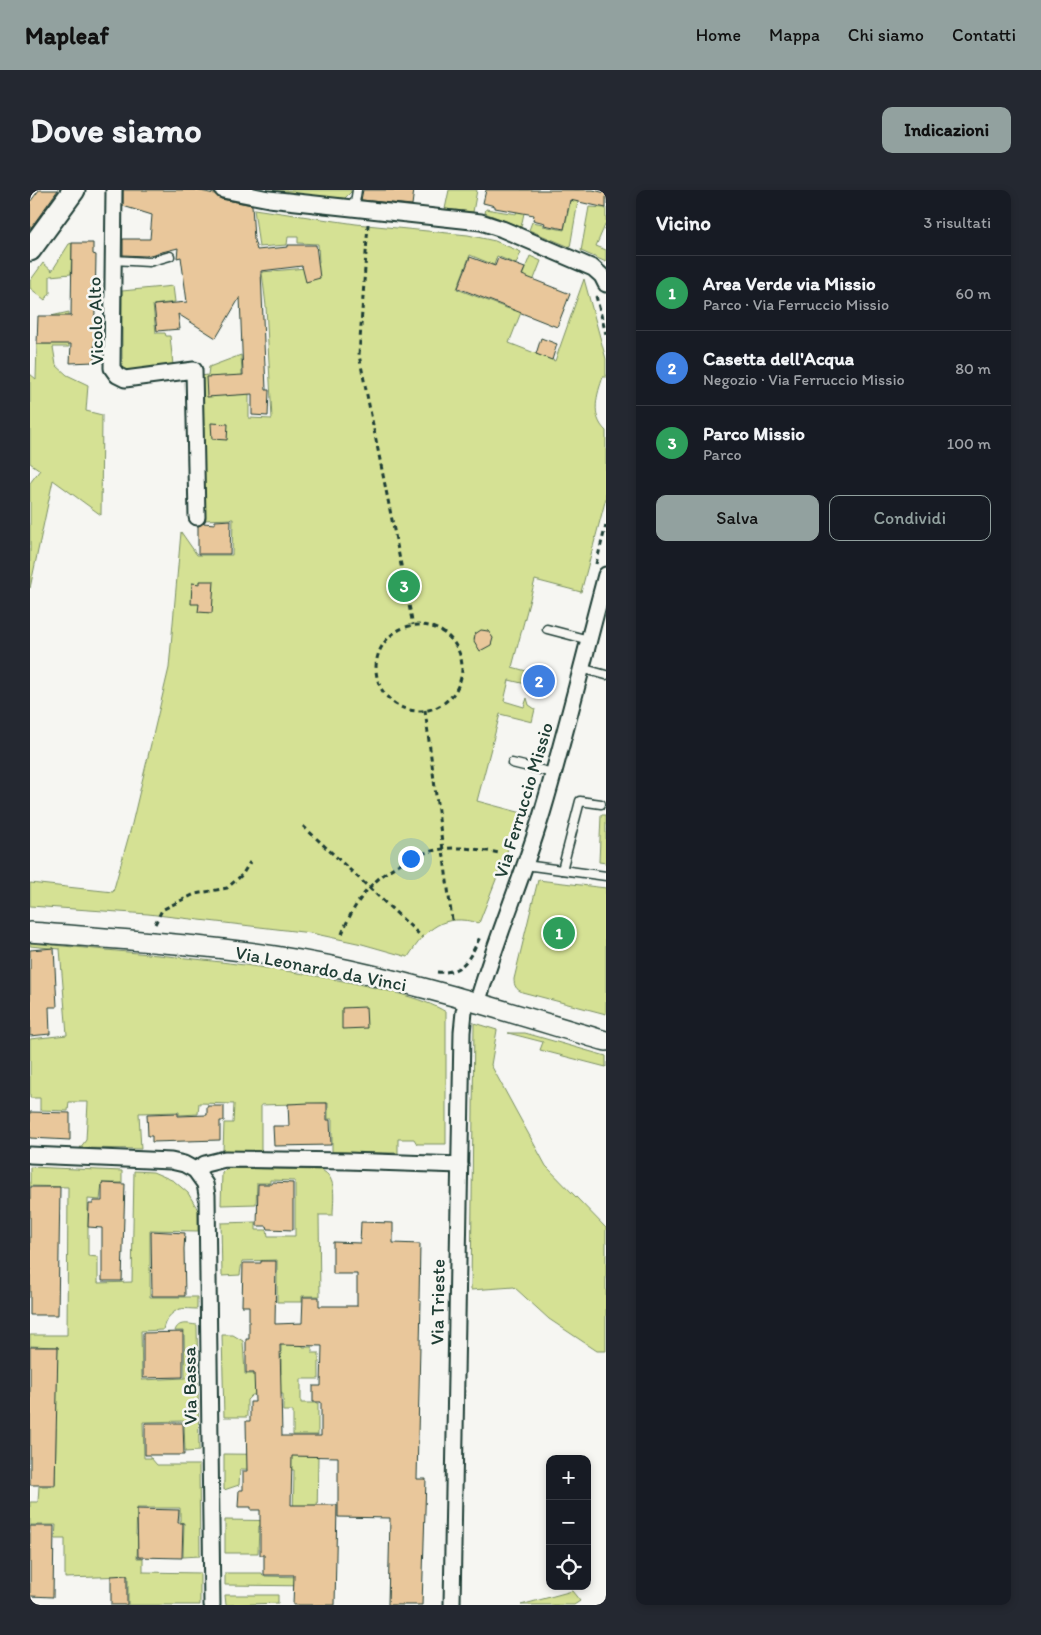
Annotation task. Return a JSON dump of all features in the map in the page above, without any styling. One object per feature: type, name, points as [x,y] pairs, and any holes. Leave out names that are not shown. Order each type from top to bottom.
[{"type":"main road","points":[[30,250],[71,191]]},
{"type":"street","name":"Vicolo Alto","points":[[114,190],[112,368],[117,375],[124,379],[194,370],[197,518]]},
{"type":"street","points":[[222,190],[269,199],[481,222],[502,229],[593,268],[602,276],[600,287]]},
{"type":"street","name":"Via Ferruccio Missio","points":[[472,1002],[484,979],[543,810],[606,575]]},
{"type":"street","name":"Via Leonardo da Vinci","points":[[30,932],[201,946],[272,955],[349,969],[606,1041]]},
{"type":"street","name":"Via Trieste","points":[[452,1605],[462,1032],[464,1012],[472,1002]]},
{"type":"street","points":[[30,1155],[171,1161],[184,1164],[195,1170],[205,1164],[225,1159],[460,1165]]},
{"type":"street","name":"Via Bassa","points":[[195,1170],[205,1184],[208,1195],[212,1605]]},
{"type":"lane","points":[[357,190],[361,210]]},
{"type":"lane","points":[[113,260],[148,262],[170,256]]},
{"type":"lane","points":[[547,629],[589,640]]},
{"type":"lane","points":[[581,668],[606,675]]},
{"type":"lane","points":[[512,763],[553,773]]},
{"type":"lane","points":[[562,870],[580,801],[601,804]]},
{"type":"lane","points":[[525,865],[606,876]]},
{"type":"path","points":[[361,210],[359,355],[413,625]]},
{"type":"path","points":[[600,287],[606,334]]},
{"type":"path","points":[[413,625],[428,626],[440,630],[450,638],[458,650],[461,665],[460,679],[454,692],[436,707],[425,710],[411,710],[398,706],[384,693],[378,684],[376,676],[376,664],[382,644],[397,630],[413,625]]},
{"type":"path","points":[[425,710],[452,920]]},
{"type":"path","points":[[303,826],[422,937]]},
{"type":"path","points":[[342,934],[348,919],[369,888],[404,861],[419,854],[443,848],[482,850],[500,854]]},
{"type":"path","points":[[155,924],[162,910],[195,894],[227,888],[242,874],[250,862]]},
{"type":"green space","points":[[255,190],[351,190],[351,192],[344,199]]},
{"type":"green space","points":[[449,190],[477,190],[473,212],[445,209]]},
{"type":"green space","points":[[521,190],[529,190],[521,227],[485,213],[486,209],[516,214]]},
{"type":"green space","points":[[573,190],[580,190],[570,247],[529,230],[532,222],[564,230]]},
{"type":"green space","points":[[589,207],[606,208],[606,223],[596,246],[606,250],[606,262],[581,251]]},
{"type":"green space","points":[[254,209],[356,224],[468,235],[495,241],[521,252],[516,264],[497,256],[494,265],[470,255],[457,289],[509,309],[530,256],[541,261],[509,343],[555,361],[584,279],[606,359],[606,377],[603,377],[599,390],[596,412],[601,425],[606,431],[606,498],[581,592],[535,580],[512,667],[544,676],[540,688],[535,688],[529,693],[530,685],[509,680],[504,701],[524,707],[527,698],[529,705],[535,709],[532,722],[500,714],[477,801],[522,813],[479,923],[455,920],[437,925],[422,938],[408,957],[362,944],[311,933],[148,914],[30,906],[30,883],[113,892],[131,828],[169,668],[181,532],[197,555],[232,555],[233,519],[202,520],[201,376],[208,375],[209,367],[241,355],[243,392],[249,392],[249,418],[272,419],[266,306],[262,272],[306,268],[319,262],[318,244],[298,243],[298,237],[288,237],[287,245],[259,247]]},
{"type":"green space","points":[[72,243],[71,274],[50,276],[50,293],[45,300],[30,288],[30,281],[43,263],[52,271],[69,244]]},
{"type":"green space","points":[[173,286],[175,302],[153,305],[156,333],[165,333],[166,336],[170,336],[173,365],[122,372],[122,291]]},
{"type":"green space","points":[[69,312],[69,347],[53,347],[56,365],[67,375],[88,385],[86,411],[102,415],[101,515],[53,480],[30,588],[30,483],[40,470],[30,463],[30,374],[36,379],[37,344],[51,344],[51,316]]},
{"type":"green space","points":[[601,815],[606,815],[606,863],[599,862]]},
{"type":"green space","points":[[538,880],[606,888],[606,1014],[522,992],[514,984]]},
{"type":"green space","points":[[30,943],[190,958],[269,968],[372,987],[412,997],[436,1007],[446,1012],[446,1144],[417,1144],[414,1139],[398,1139],[398,1153],[332,1152],[332,1119],[328,1119],[328,1103],[261,1105],[261,1151],[223,1151],[224,1123],[233,1123],[234,1104],[199,1103],[198,1114],[179,1115],[179,1112],[139,1113],[141,1149],[80,1148],[86,1140],[88,1102],[69,1102],[68,1111],[40,1110],[40,1098],[30,1098],[30,1039],[67,1035],[60,949],[30,946]]},
{"type":"green space","points":[[474,1023],[497,1030],[491,1065],[546,1166],[606,1228],[606,1351],[597,1351],[549,1319],[514,1287],[471,1290]]},
{"type":"green space","points":[[508,1033],[525,1033],[606,1056],[606,1067],[540,1050],[543,1042]]},
{"type":"green space","points":[[30,1167],[122,1171],[122,1183],[102,1183],[100,1200],[88,1199],[88,1256],[98,1257],[98,1283],[132,1282],[134,1171],[153,1172],[174,1181],[188,1193],[198,1210],[198,1231],[150,1230],[150,1297],[197,1297],[197,1309],[177,1310],[168,1317],[163,1330],[141,1331],[142,1380],[185,1378],[184,1331],[175,1331],[181,1324],[197,1325],[199,1451],[185,1452],[184,1421],[143,1422],[144,1458],[151,1458],[157,1465],[199,1465],[200,1556],[183,1557],[184,1523],[180,1522],[180,1508],[137,1508],[136,1535],[138,1535],[137,1558],[143,1558],[143,1572],[200,1573],[200,1605],[128,1605],[128,1576],[65,1578],[65,1539],[55,1539],[56,1525],[30,1525],[30,1502],[38,1502],[39,1486],[55,1486],[56,1428],[53,1426],[58,1347],[30,1346],[30,1335],[67,1335],[68,1187],[30,1186]]},
{"type":"green space","points":[[227,1168],[321,1170],[330,1178],[334,1196],[333,1215],[319,1215],[320,1296],[302,1296],[302,1302],[277,1302],[277,1260],[242,1261],[240,1275],[222,1276],[221,1223],[256,1222],[256,1230],[267,1230],[268,1236],[295,1236],[295,1181],[270,1180],[270,1183],[257,1183],[256,1204],[221,1205],[222,1173]]},
{"type":"green space","points":[[281,1331],[302,1331],[303,1347],[312,1347],[312,1353],[319,1353],[319,1379],[301,1379],[301,1403],[318,1403],[318,1435],[293,1435],[293,1411],[283,1411],[283,1394],[252,1395],[247,1400],[247,1417],[224,1417],[222,1335],[233,1335],[243,1341],[245,1374],[281,1374]]},
{"type":"green space","points":[[224,1454],[318,1455],[316,1586],[225,1585],[225,1573],[262,1573],[263,1576],[302,1577],[298,1526],[259,1526],[258,1553],[225,1553],[225,1520],[293,1521],[294,1470],[240,1469],[239,1485],[224,1490]]},
{"type":"green space","points":[[572,1591],[580,1601],[574,1605],[521,1605]]},
{"type":"green space","points":[[225,1595],[278,1595],[278,1603],[226,1605]]},
{"type":"building","points":[[39,190],[58,190],[30,229],[30,202]]},
{"type":"building","points":[[123,190],[195,190],[215,194],[221,199],[252,205],[254,240],[257,250],[288,247],[288,245],[316,245],[320,278],[306,282],[302,266],[261,271],[266,390],[269,390],[268,416],[252,415],[252,394],[207,397],[206,377],[243,375],[240,297],[216,338],[178,314],[180,329],[157,331],[154,305],[187,302],[181,257],[177,258],[178,248],[146,256],[123,255],[123,239],[150,239],[152,215],[123,206]]},
{"type":"building","points":[[363,190],[414,190],[412,205],[361,200]]},
{"type":"building","points":[[486,190],[593,190],[606,193],[606,208],[570,200],[564,229],[544,225],[545,223],[533,220],[534,215],[495,208],[495,206],[483,203]]},
{"type":"building","points":[[72,243],[93,243],[93,254],[96,255],[94,362],[70,363],[71,344],[37,344],[38,316],[71,316]]},
{"type":"building","points":[[470,257],[495,266],[498,258],[525,268],[522,275],[570,294],[557,327],[458,288]]},
{"type":"building","points":[[541,338],[557,344],[552,360],[536,354]]},
{"type":"building","points":[[211,423],[228,424],[227,440],[212,439]]},
{"type":"building","points":[[231,520],[230,554],[198,554],[198,526],[203,523],[215,524],[215,521]]},
{"type":"building","points":[[200,581],[214,581],[212,613],[198,612],[199,604],[191,604],[192,583],[200,584]]},
{"type":"building","points":[[481,630],[488,631],[493,638],[491,645],[480,651],[474,641],[475,634]]},
{"type":"building","points":[[54,948],[57,1007],[49,1007],[50,1034],[30,1036],[30,950]]},
{"type":"building","points":[[366,1007],[367,1028],[342,1029],[342,1008]]},
{"type":"building","points":[[327,1103],[327,1120],[330,1120],[331,1145],[274,1146],[273,1126],[289,1126],[288,1104]]},
{"type":"building","points":[[207,1106],[224,1106],[224,1121],[220,1121],[220,1140],[152,1142],[152,1136],[148,1136],[147,1114],[178,1113],[178,1116],[207,1115]]},
{"type":"building","points":[[30,1112],[70,1113],[70,1140],[30,1138]]},
{"type":"building","points":[[272,1182],[293,1183],[293,1230],[268,1229],[267,1226],[257,1226],[258,1184],[272,1184]]},
{"type":"building","points":[[102,1183],[125,1184],[122,1281],[102,1281],[102,1228],[88,1227],[89,1204],[93,1204],[93,1201],[102,1201]]},
{"type":"building","points":[[30,1187],[60,1187],[58,1315],[30,1315]]},
{"type":"building","points":[[361,1222],[393,1223],[393,1243],[420,1244],[419,1301],[421,1301],[417,1479],[426,1479],[422,1605],[388,1605],[390,1518],[338,1517],[338,1457],[292,1456],[291,1505],[337,1505],[335,1605],[293,1605],[294,1575],[264,1575],[264,1555],[260,1555],[260,1510],[251,1510],[251,1507],[238,1507],[239,1490],[243,1490],[243,1471],[247,1471],[246,1421],[250,1421],[250,1402],[255,1402],[254,1373],[246,1373],[246,1339],[249,1339],[249,1306],[242,1306],[243,1263],[276,1261],[275,1324],[302,1323],[303,1297],[319,1297],[319,1306],[357,1306],[357,1274],[333,1274],[333,1242],[360,1243]],"holes":[[[280,1345],[322,1346],[321,1386],[313,1386],[313,1402],[321,1402],[321,1436],[282,1436]]]},
{"type":"building","points":[[151,1231],[185,1233],[185,1296],[152,1296]]},
{"type":"building","points":[[183,1332],[183,1377],[143,1378],[143,1333]]},
{"type":"building","points":[[30,1347],[58,1347],[55,1485],[30,1485]]},
{"type":"building","points":[[145,1423],[183,1423],[184,1455],[145,1455]]},
{"type":"building","points":[[137,1509],[179,1510],[178,1523],[183,1523],[182,1558],[138,1557]]},
{"type":"building","points":[[30,1526],[54,1526],[53,1597],[30,1596]]},
{"type":"building","points":[[127,1575],[127,1605],[111,1605],[111,1576]]},
{"type":"place","name":"Parco Missio","points":[[404,586]]},
{"type":"place","name":"Casetta dell'Acqua","points":[[539,681]]},
{"type":"place","name":"Area Verde via Missio","points":[[559,933]]}]
